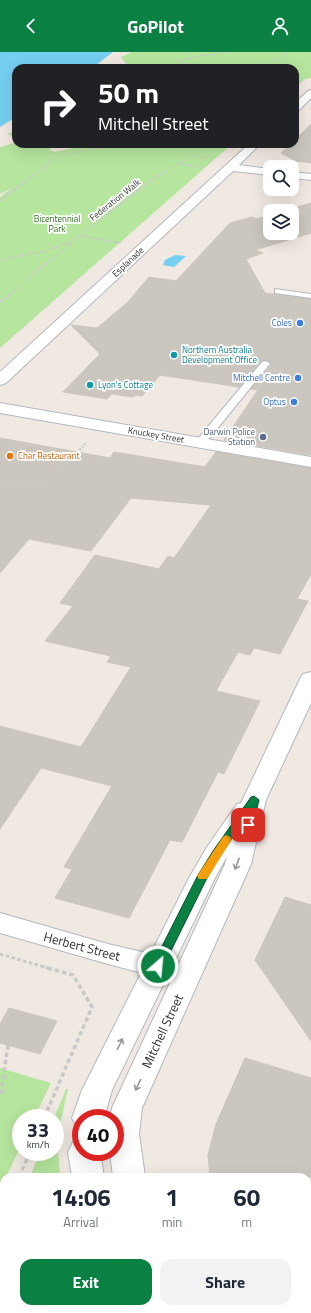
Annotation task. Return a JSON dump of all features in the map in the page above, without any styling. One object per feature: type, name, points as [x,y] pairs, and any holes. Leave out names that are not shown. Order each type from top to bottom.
[{"type":"street","points":[[299,104],[311,93]]},
{"type":"street","name":"Esplanade","points":[[0,380],[251,148]]},
{"type":"street","points":[[230,167],[263,171]]},
{"type":"street","points":[[299,176],[311,177]]},
{"type":"street","name":"Knuckey Street","points":[[0,408],[311,462]]},
{"type":"street","name":"Mitchell Street","points":[[91,1109],[97,1090],[202,878],[216,853],[254,800],[311,679]]},
{"type":"street","name":"Mitchell Street","points":[[128,1173],[123,1134],[127,1108],[238,864],[254,800]]},
{"type":"street","name":"Herbert Street","points":[[0,923],[108,954],[158,966],[188,976]]},
{"type":"street","points":[[85,1161],[87,1173]]},
{"type":"lane","points":[[278,291],[311,296]]},
{"type":"lane","points":[[200,443],[265,364]]},
{"type":"path","points":[[187,64],[178,62],[199,56],[232,52]]},
{"type":"path","points":[[267,64],[275,61],[288,52]]},
{"type":"path","points":[[0,201],[53,160],[65,154],[100,148]]},
{"type":"path","name":"Federation Walk","points":[[0,302],[73,241],[157,176],[192,156],[197,148]]},
{"type":"path","points":[[80,236],[144,246]]},
{"type":"path","points":[[0,260],[45,251],[73,241]]},
{"type":"path","points":[[0,480],[29,486],[48,483],[102,425]]},
{"type":"path","points":[[0,954],[73,975],[92,1007],[48,1109]]},
{"type":"path","points":[[1,1094],[8,1045]]},
{"type":"path","points":[[21,1173],[26,1161]]},
{"type":"green space","points":[[132,52],[311,52],[311,78],[305,79],[299,84],[299,64],[126,64],[121,57]]},
{"type":"green space","name":"Bicentennial Park","points":[[12,132],[12,136],[7,134]]},
{"type":"green space","name":"Bicentennial Park","points":[[12,144],[12,148],[52,148],[50,150],[55,152],[72,148],[227,148],[0,348],[0,197],[12,188],[0,194],[0,147]]},
{"type":"green space","points":[[0,1068],[51,1083],[38,1109],[12,1109],[12,1161],[14,1161],[8,1173],[0,1173]]},
{"type":"green space","points":[[66,1089],[68,1089],[64,1109],[58,1109]]},
{"type":"green space","points":[[36,1161],[59,1161],[60,1173],[32,1173]]},
{"type":"water","points":[[0,52],[113,52],[97,64],[12,64],[12,120],[0,127]]},
{"type":"water","points":[[175,255],[186,256],[174,267],[163,265],[165,260]]},
{"type":"building","points":[[311,124],[311,163],[294,160],[281,153],[287,148],[299,148],[299,136]]},
{"type":"building","points":[[311,203],[311,233],[299,237],[299,207]]},
{"type":"building","points":[[252,217],[257,219],[263,217],[263,240],[288,240],[255,250],[263,253],[246,259],[265,293],[311,299],[311,455],[224,440],[258,390],[251,389],[271,365],[269,361],[261,361],[239,387],[160,375],[142,396],[136,395],[133,397],[112,394],[107,399],[63,392],[100,354],[71,325],[97,328],[128,302],[149,277],[176,281],[230,223]]},
{"type":"building","points":[[0,438],[110,458],[114,452],[205,467],[216,452],[311,468],[311,574],[297,599],[308,601],[280,654],[254,648],[250,655],[238,652],[216,691],[260,701],[224,774],[218,772],[182,842],[170,840],[129,918],[55,898],[72,869],[64,867],[112,786],[41,768],[0,829],[0,726],[81,747],[131,667],[107,662],[111,656],[45,641],[73,606],[60,603],[95,555],[159,569],[168,556],[174,558],[211,505],[131,498],[91,551],[29,539],[0,573]]},
{"type":"building","points":[[285,897],[311,905],[311,1041],[255,960]]},
{"type":"building","points":[[9,1008],[57,1021],[40,1054],[0,1043],[0,1024]]},
{"type":"building","points":[[245,1058],[311,1078],[311,1173],[210,1173],[208,1155],[216,1124]]},
{"type":"slow traffic","points":[[203,876],[226,839]]},
{"type":"place","name":"Coles","points":[[300,323]]},
{"type":"place","name":"Northern Australia Development Office","points":[[174,355]]},
{"type":"place","name":"Mitchell Centre","points":[[298,378]]},
{"type":"place","name":"Lyon's Cottage","points":[[90,385]]},
{"type":"place","name":"Optus","points":[[294,402]]},
{"type":"place","name":"Darwin Police Station","points":[[263,437]]},
{"type":"place","name":"Char Restaurant","points":[[10,456]]},
{"type":"route","points":[[158,966],[216,853],[254,800],[248,825]]}]
